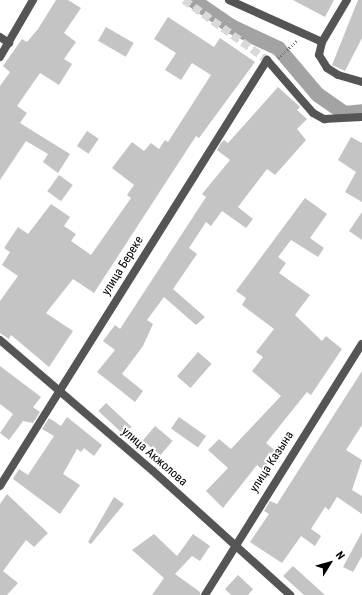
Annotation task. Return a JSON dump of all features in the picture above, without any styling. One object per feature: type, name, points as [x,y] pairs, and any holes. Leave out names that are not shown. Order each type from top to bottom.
[{"type":"street","points":[[0,57],[33,0]]},
{"type":"street","points":[[229,0],[322,42]]},
{"type":"street","points":[[347,0],[322,42],[319,55],[327,68],[362,82]]},
{"type":"street","points":[[0,37],[9,43]]},
{"type":"street","name":"улица Береке","points":[[0,486],[267,60],[313,113],[324,119],[362,117]]},
{"type":"street","name":"улица Акжолова","points":[[0,340],[235,543],[290,595]]},
{"type":"street","name":"улица Казына","points":[[205,595],[235,543],[362,344]]},
{"type":"path","points":[[278,58],[290,47]]},
{"type":"building","points":[[56,0],[68,0],[81,8],[64,33],[76,42],[64,59],[72,64],[59,85],[40,73],[17,106],[27,113],[20,123],[70,154],[58,173],[43,162],[48,154],[26,141],[0,180],[0,86],[10,72],[3,66],[22,39],[27,42],[38,29]]},
{"type":"building","points":[[293,0],[334,0],[325,17]]},
{"type":"building","points":[[358,0],[362,0],[362,38],[345,71],[332,65]]},
{"type":"building","points":[[168,17],[214,47],[220,38],[255,62],[199,138],[196,136],[94,293],[73,279],[46,313],[73,331],[49,367],[11,335],[9,339],[0,333],[0,301],[18,276],[2,265],[10,252],[4,248],[18,227],[28,234],[51,204],[70,217],[64,226],[76,234],[71,241],[91,255],[131,198],[127,195],[134,185],[112,168],[132,142],[144,151],[151,143],[159,149],[165,140],[168,142],[211,75],[192,63],[181,80],[165,70],[176,53],[154,39]]},
{"type":"building","points":[[106,27],[134,43],[126,57],[98,41]]},
{"type":"building","points":[[278,87],[300,107],[297,110],[307,119],[297,129],[306,140],[275,175],[267,169],[238,207],[253,219],[246,228],[222,211],[211,226],[206,222],[189,248],[197,254],[173,289],[205,317],[196,325],[164,297],[147,320],[153,324],[143,346],[122,374],[143,391],[135,402],[97,372],[115,350],[103,341],[115,325],[120,329],[206,197],[202,194],[230,160],[217,150],[221,143],[224,140],[228,143]]},
{"type":"building","points":[[87,131],[99,139],[89,154],[77,146]]},
{"type":"building","points":[[351,137],[362,143],[362,202],[345,192],[356,172],[338,160]]},
{"type":"building","points":[[59,175],[73,185],[61,201],[47,191]]},
{"type":"building","points":[[305,198],[327,214],[310,238],[324,248],[318,257],[291,240],[278,257],[286,263],[279,273],[310,295],[295,315],[322,341],[326,336],[342,349],[311,395],[307,392],[266,443],[277,452],[263,470],[257,465],[223,508],[206,491],[228,468],[208,450],[219,439],[231,449],[281,396],[252,371],[263,357],[256,352],[274,329],[242,305],[246,298],[236,291]]},
{"type":"building","points":[[362,212],[362,240],[349,231]]},
{"type":"building","points":[[198,352],[212,364],[191,388],[177,376]]},
{"type":"building","points":[[0,366],[41,397],[33,407],[40,412],[33,423],[23,421],[9,440],[0,433],[13,414],[0,404]]},
{"type":"building","points":[[362,371],[362,425],[346,450],[362,460],[352,490],[362,496],[362,514],[337,497],[329,510],[325,507],[311,529],[321,536],[315,546],[301,536],[282,563],[250,542],[269,514],[264,511],[270,501],[277,504]]},
{"type":"building","points":[[106,403],[132,427],[124,435],[98,411]]},
{"type":"building","points":[[67,417],[102,445],[94,456],[84,448],[81,452],[77,449],[63,474],[80,485],[60,514],[13,479],[19,469],[28,475],[54,436],[42,429],[49,418],[61,426]]},
{"type":"building","points":[[179,417],[206,436],[198,447],[171,428]]},
{"type":"building","points":[[155,426],[173,441],[160,455],[143,441]]},
{"type":"building","points":[[7,494],[48,533],[34,547],[26,540],[3,571],[18,583],[7,595],[0,595],[0,504]]},
{"type":"building","points":[[114,497],[124,504],[91,544],[88,542]]},
{"type":"building","points":[[362,532],[362,556],[353,572],[343,567]]},
{"type":"building","points":[[154,534],[177,556],[193,534],[210,546],[200,561],[192,556],[175,574],[200,592],[200,595],[152,595],[164,578],[132,550]]},
{"type":"building","points":[[293,566],[325,595],[304,595],[283,576]]},
{"type":"building","points":[[238,575],[253,589],[248,595],[231,595],[225,589]]},
{"type":"waterway","points":[[193,0],[231,26],[278,48],[317,94],[344,113],[362,111]]},
{"type":"tunnel","points":[[184,0],[267,60]]}]
